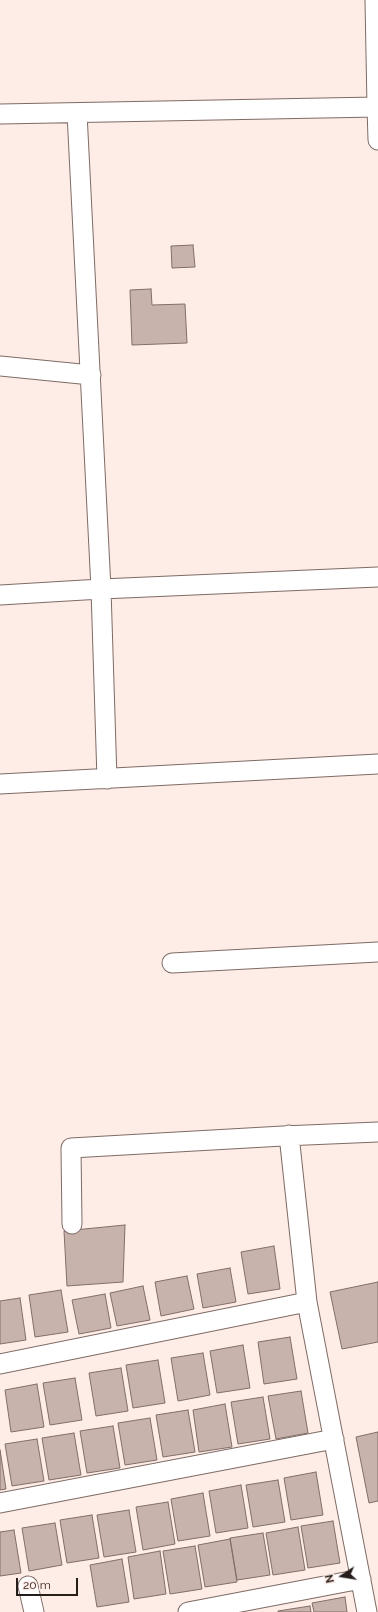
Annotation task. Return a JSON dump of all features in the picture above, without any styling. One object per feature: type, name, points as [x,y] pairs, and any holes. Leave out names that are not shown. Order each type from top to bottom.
[{"type":"street","points":[[375,0],[378,140]]},
{"type":"street","points":[[0,114],[377,107]]},
{"type":"street","points":[[77,113],[101,589],[107,779]]},
{"type":"street","points":[[0,366],[91,376]]},
{"type":"street","points":[[0,595],[378,577]]},
{"type":"street","points":[[0,784],[378,764]]},
{"type":"street","points":[[172,962],[378,952]]},
{"type":"street","points":[[72,1224],[71,1148],[289,1135],[378,1132]]},
{"type":"street","points":[[289,1135],[307,1302],[367,1612]]},
{"type":"street","points":[[0,1364],[307,1302]]},
{"type":"street","points":[[0,1503],[334,1439]]},
{"type":"street","points":[[188,1612],[361,1580]]},
{"type":"street","points":[[28,1586],[34,1612]]},
{"type":"building","points":[[193,245],[195,267],[172,268],[171,246]]},
{"type":"building","points":[[151,289],[152,305],[185,304],[187,343],[132,345],[130,290]]},
{"type":"building","points":[[125,1225],[123,1282],[67,1286],[64,1231]]},
{"type":"building","points":[[274,1246],[280,1289],[248,1294],[241,1252]]},
{"type":"building","points":[[230,1268],[236,1302],[203,1308],[197,1274]]},
{"type":"building","points":[[187,1276],[194,1309],[161,1316],[155,1282]]},
{"type":"building","points":[[378,1282],[378,1342],[342,1349],[330,1292]]},
{"type":"building","points":[[143,1286],[150,1320],[117,1326],[110,1293]]},
{"type":"building","points":[[61,1290],[68,1332],[35,1337],[29,1295]]},
{"type":"building","points":[[105,1294],[111,1328],[79,1334],[72,1300]]},
{"type":"building","points":[[20,1298],[26,1340],[0,1344],[0,1301]]},
{"type":"building","points":[[290,1337],[297,1379],[264,1384],[258,1342]]},
{"type":"building","points":[[243,1345],[250,1388],[217,1393],[210,1351]]},
{"type":"building","points":[[203,1353],[210,1395],[178,1401],[171,1358]]},
{"type":"building","points":[[158,1360],[165,1403],[133,1408],[126,1365]]},
{"type":"building","points":[[121,1368],[128,1411],[96,1416],[89,1373]]},
{"type":"building","points":[[75,1378],[82,1420],[50,1425],[43,1383]]},
{"type":"building","points":[[37,1384],[44,1427],[11,1432],[5,1390]]},
{"type":"building","points":[[301,1391],[308,1433],[276,1439],[268,1396]]},
{"type":"building","points":[[263,1397],[270,1439],[238,1444],[231,1402]]},
{"type":"building","points":[[225,1404],[232,1447],[199,1452],[193,1410]]},
{"type":"building","points":[[188,1410],[195,1452],[163,1457],[156,1415]]},
{"type":"building","points":[[150,1418],[157,1460],[125,1465],[118,1423]]},
{"type":"building","points":[[113,1426],[120,1468],[87,1473],[80,1431]]},
{"type":"building","points":[[378,1432],[378,1501],[369,1503],[356,1437]]},
{"type":"building","points":[[74,1433],[81,1475],[49,1480],[42,1438]]},
{"type":"building","points":[[37,1439],[44,1481],[12,1486],[5,1444]]},
{"type":"building","points":[[0,1450],[6,1489],[0,1490]]},
{"type":"building","points":[[316,1472],[323,1515],[291,1520],[284,1478]]},
{"type":"building","points":[[278,1480],[285,1522],[253,1527],[246,1485]]},
{"type":"building","points":[[241,1485],[248,1528],[216,1533],[209,1491]]},
{"type":"building","points":[[203,1493],[210,1536],[178,1541],[171,1499]]},
{"type":"building","points":[[168,1502],[175,1544],[143,1550],[136,1507]]},
{"type":"building","points":[[129,1510],[136,1552],[104,1557],[97,1515]]},
{"type":"building","points":[[92,1515],[99,1558],[67,1563],[60,1520]]},
{"type":"building","points":[[333,1521],[340,1563],[308,1568],[301,1526]]},
{"type":"building","points":[[55,1523],[62,1565],[29,1571],[22,1528]]},
{"type":"building","points":[[298,1527],[305,1570],[273,1575],[266,1533]]},
{"type":"building","points":[[14,1530],[21,1573],[0,1576],[0,1532]]},
{"type":"building","points":[[263,1533],[270,1575],[237,1580],[230,1538]]},
{"type":"building","points":[[230,1539],[237,1582],[205,1587],[198,1545]]},
{"type":"building","points":[[195,1546],[202,1589],[170,1594],[163,1551]]},
{"type":"building","points":[[160,1551],[166,1594],[134,1599],[128,1557]]},
{"type":"building","points":[[122,1559],[129,1602],[97,1607],[90,1565]]},
{"type":"building","points":[[345,1597],[347,1612],[314,1612],[312,1603]]},
{"type":"building","points":[[310,1606],[311,1612],[278,1612],[278,1611]]}]
